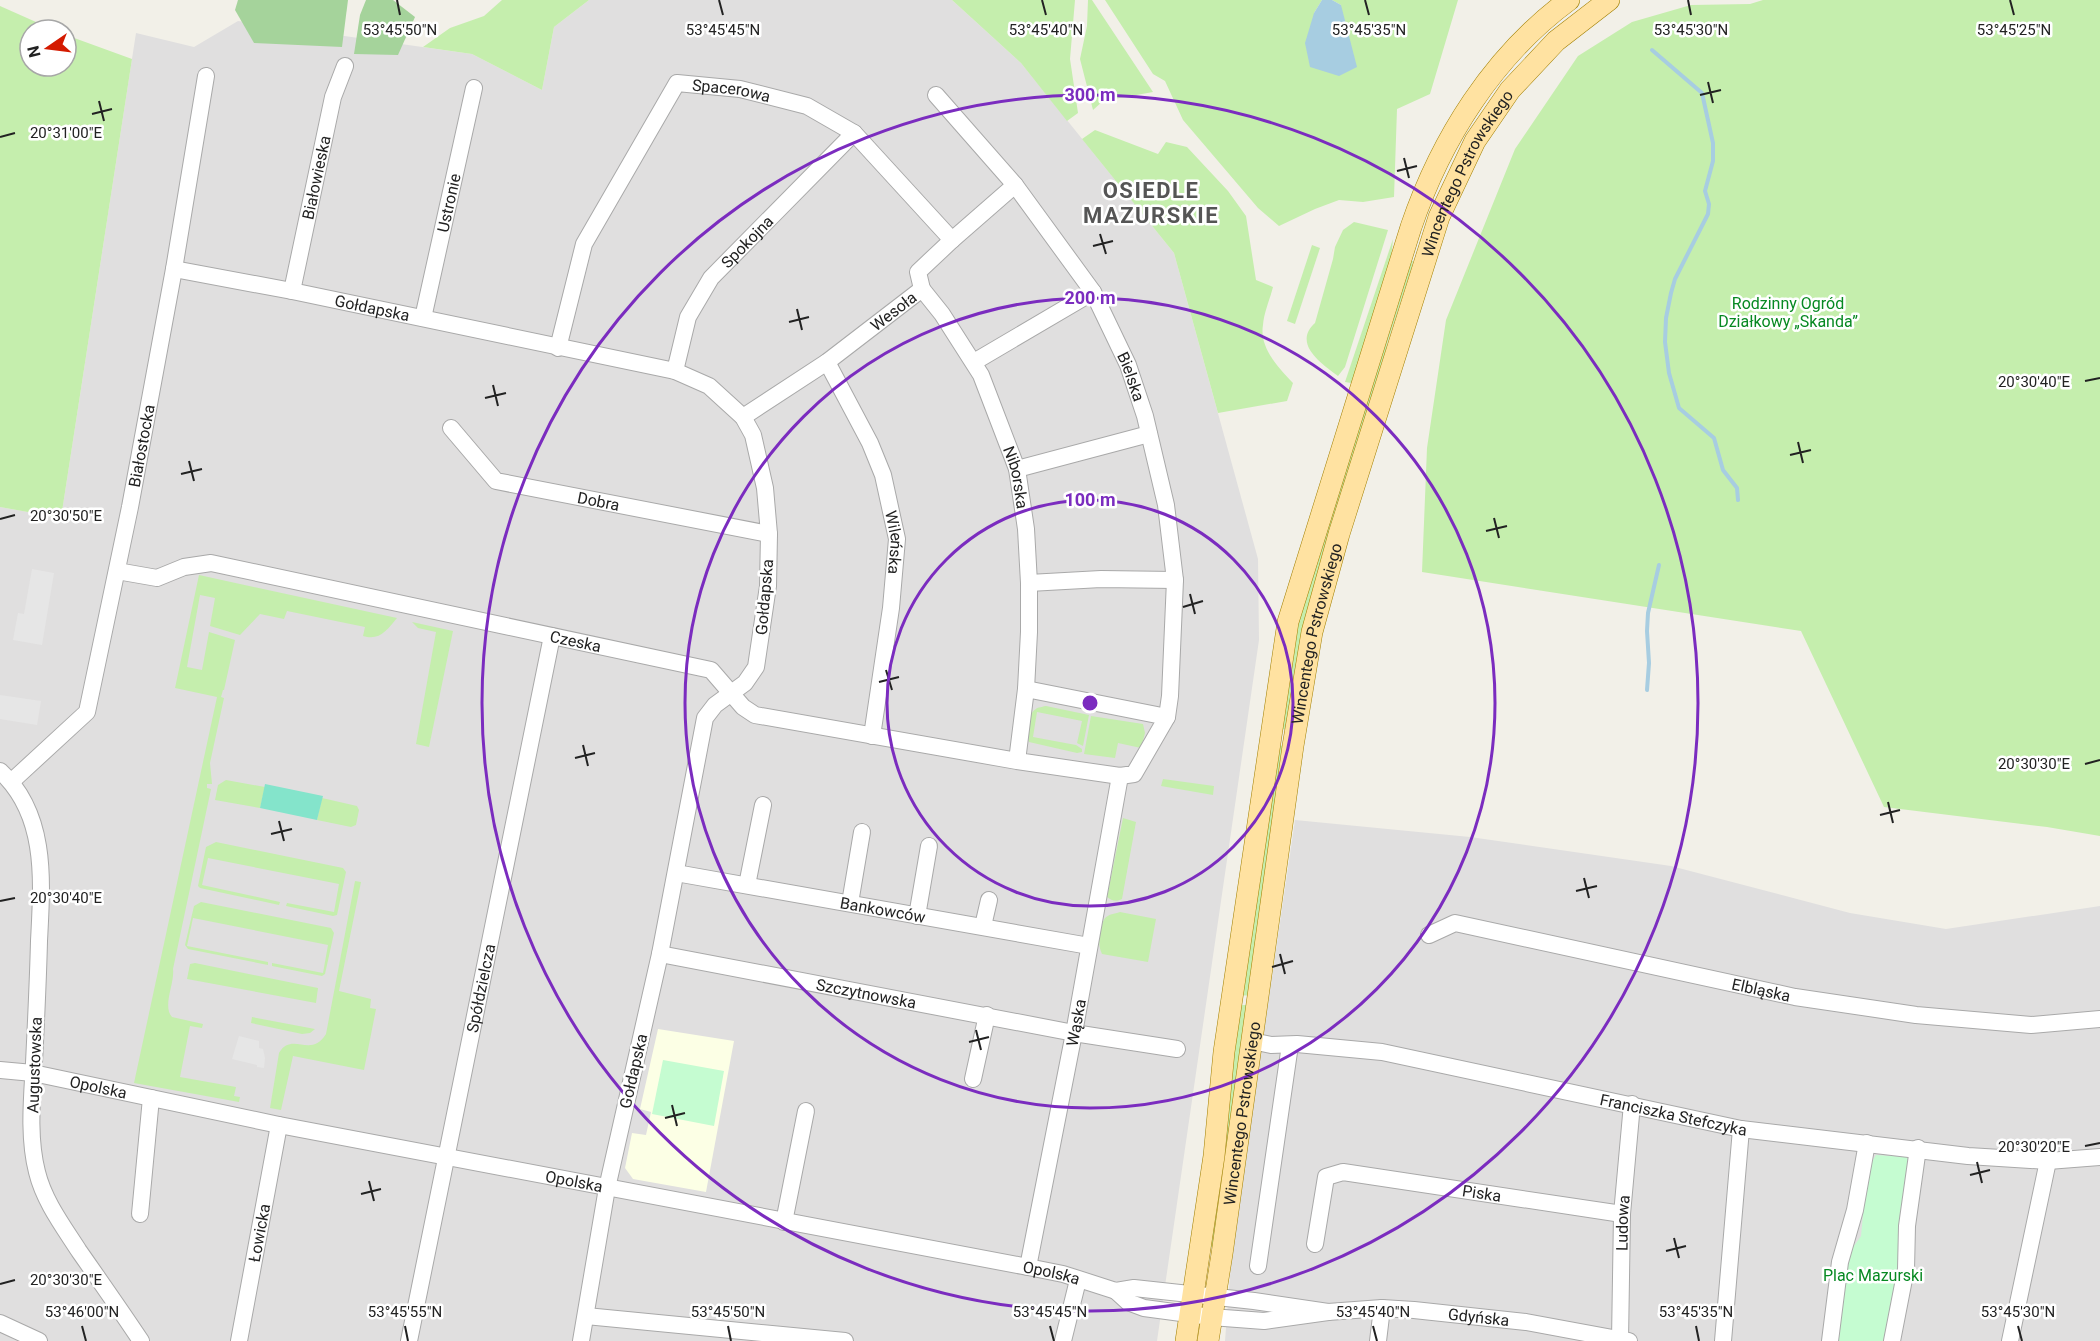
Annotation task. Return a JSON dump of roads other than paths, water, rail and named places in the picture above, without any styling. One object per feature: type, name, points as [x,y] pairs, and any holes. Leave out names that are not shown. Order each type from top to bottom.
[{"type":"main road","name":"Wincentego Pstrowskiego","points":[[1186,1341],[1214,1156],[1224,1052],[1288,622],[1411,227],[1428,181],[1456,127],[1494,71],[1545,18],[1569,0]]},
{"type":"main road","name":"Wincentego Pstrowskiego","points":[[1208,1341],[1293,746],[1312,632],[1339,534],[1421,273],[1444,207],[1475,141],[1510,90],[1556,41],[1609,0]]},
{"type":"main road","points":[[1269,745],[1274,738],[1281,737],[1293,746]]},
{"type":"street","name":"Białowieska","points":[[292,291],[333,97],[345,66]]},
{"type":"street","name":"Białostocka","points":[[6,776],[87,712],[117,571],[174,269],[206,76]]},
{"type":"street","name":"Spacerowa","points":[[558,348],[584,244],[677,83],[740,89],[807,106],[854,133],[952,240]]},
{"type":"street","name":"Ustronie","points":[[423,318],[474,88]]},
{"type":"street","name":"Bielska","points":[[936,95],[1015,185],[1093,292],[1128,365],[1149,434],[1166,505],[1174,580],[1170,696],[1167,717]]},
{"type":"street","name":"Spokojna","points":[[675,371],[688,316],[711,278],[854,133]]},
{"type":"street","name":"Wesoła","points":[[743,417],[827,362],[922,289],[918,272],[1015,185]]},
{"type":"street","name":"Gołdapska","points":[[174,269],[292,291],[675,371],[709,386],[743,417],[753,435],[765,488],[769,534],[768,586],[756,667],[745,682],[715,705],[705,718],[660,954],[607,1188],[580,1341]]},
{"type":"street","name":"Niborska","points":[[922,289],[942,314],[981,375],[1017,469],[1026,529],[1029,583],[1026,689],[1017,761]]},
{"type":"street","points":[[974,362],[1093,292]]},
{"type":"street","name":"Wileńska","points":[[827,362],[870,443],[883,475],[897,539],[891,608],[872,736]]},
{"type":"street","name":"Dobra","points":[[451,428],[496,481],[769,534]]},
{"type":"street","points":[[1017,469],[1149,434]]},
{"type":"street","name":"Czeska","points":[[117,571],[157,578],[184,567],[211,563],[711,670],[743,707],[754,715],[1017,761],[1120,776]]},
{"type":"street","points":[[1029,583],[1101,579],[1174,580]]},
{"type":"street","name":"Spółdzielcza","points":[[409,1341],[552,636]]},
{"type":"street","points":[[1026,689],[1167,717],[1134,774],[1120,776]]},
{"type":"street","name":"Augustowska","points":[[6,776],[22,796],[32,821],[38,842],[42,885],[33,1072],[33,1143],[36,1170],[43,1191],[60,1223],[141,1341]]},
{"type":"street","name":"Wąska","points":[[1028,1267],[1074,1033],[1120,776]]},
{"type":"street","points":[[747,885],[763,805]]},
{"type":"street","points":[[850,903],[862,832]]},
{"type":"street","points":[[917,916],[930,846]]},
{"type":"street","name":"Bankowców","points":[[676,873],[1089,946]]},
{"type":"street","points":[[983,926],[989,900]]},
{"type":"street","name":"Elbląska","points":[[1429,935],[1455,923],[1795,997],[1916,1015],[2031,1025],[2100,1019]]},
{"type":"street","name":"Szczytnowska","points":[[660,954],[1074,1033],[1177,1050]]},
{"type":"street","points":[[973,1079],[987,1015]]},
{"type":"street","name":"Franciszka Stefczyka","points":[[1252,1041],[1382,1052],[1742,1129],[1918,1148],[1968,1156],[2048,1161],[2100,1157]]},
{"type":"street","points":[[1258,1266],[1290,1045]]},
{"type":"street","name":"Opolska","points":[[0,1070],[33,1072],[279,1125],[1028,1267],[1063,1274],[1116,1291],[1134,1288],[1193,1294]]},
{"type":"street","points":[[140,1214],[151,1098]]},
{"type":"street","name":"Ludowa","points":[[1623,1340],[1622,1214],[1632,1104]]},
{"type":"street","points":[[784,1222],[806,1111]]},
{"type":"street","name":"Łowicka","points":[[239,1341],[279,1125]]},
{"type":"street","points":[[1723,1341],[1742,1129]]},
{"type":"street","points":[[1830,1341],[1840,1262],[1855,1210],[1867,1143]]},
{"type":"street","points":[[1892,1341],[1906,1269],[1906,1226],[1918,1148]]},
{"type":"street","points":[[2010,1341],[2048,1161]]},
{"type":"street","name":"Piska","points":[[1315,1244],[1326,1177],[1343,1172],[1622,1214]]},
{"type":"street","points":[[1063,1341],[1078,1280]]},
{"type":"street","name":"Opolska","points":[[1116,1291],[1128,1302],[1143,1308],[1189,1315],[1213,1308]]},
{"type":"street","name":"Gdyńska","points":[[1193,1294],[1213,1308],[1264,1321],[1328,1312],[1382,1308],[1526,1322],[1623,1340]]},
{"type":"street","points":[[1378,1341],[1382,1308]]},
{"type":"street","points":[[586,1316],[844,1341]]},
{"type":"street","points":[[0,1323],[39,1341]]},
{"type":"water","points":[[1322,0],[1332,0],[1341,5],[1357,67],[1339,76],[1310,67],[1305,43],[1314,13]]},
{"type":"waterway","points":[[1652,50],[1702,93],[1713,143],[1713,161],[1705,191],[1709,204],[1708,214],[1675,279],[1666,318],[1665,342],[1669,373],[1679,408],[1714,438],[1723,470],[1737,488],[1738,500]]},
{"type":"waterway","points":[[1647,690],[1648,613],[1659,565]]},
{"type":"district","name":"OSIEDLE MAZURSKIE","points":[[1151,202]]},
{"type":"park label","name":"Rodzinny Ogród Działkowy „Skanda”","points":[[1788,312]]},
{"type":"park label","name":"Plac Mazurski","points":[[1873,1275]]}]
